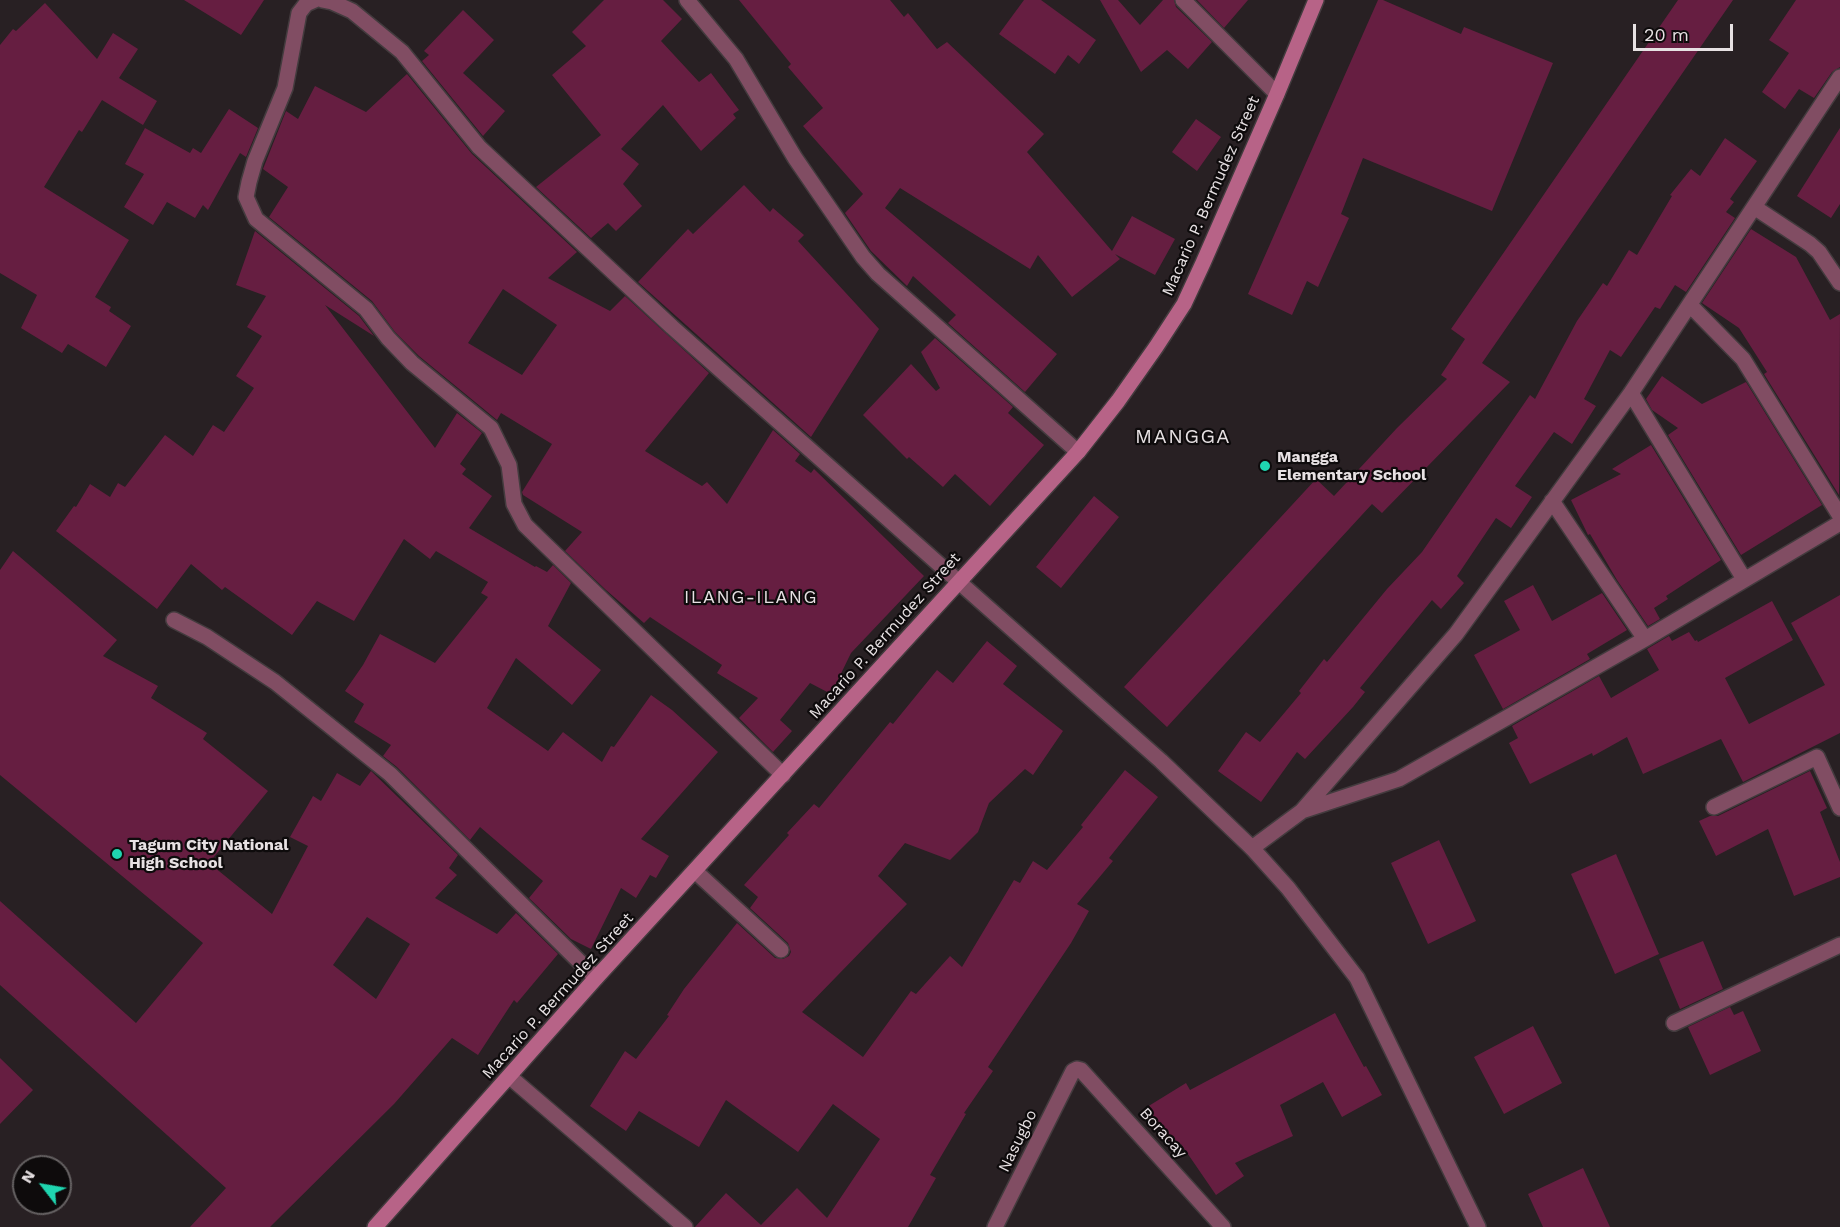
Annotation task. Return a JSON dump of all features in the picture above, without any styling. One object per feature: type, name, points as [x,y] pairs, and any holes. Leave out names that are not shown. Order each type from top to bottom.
[{"type":"main road","name":"Macario P. Bermudez Street","points":[[375,1227],[596,978],[1078,452],[1118,401],[1184,304],[1316,0]]},
{"type":"street","points":[[315,0],[306,4],[299,13],[285,88],[255,161],[249,182],[246,196],[256,219],[366,309],[388,338],[412,363],[491,428],[509,465],[514,504],[525,525],[783,776]]},
{"type":"street","points":[[322,0],[352,11],[402,52],[479,147],[672,327],[1161,761],[1252,848],[1288,888],[1357,978],[1478,1227]]},
{"type":"street","points":[[687,0],[736,59],[795,158],[863,257],[878,274],[1078,452]]},
{"type":"street","points":[[1183,0],[1277,94]]},
{"type":"street","points":[[1252,848],[1302,811],[1456,634],[1631,393],[1840,77]]},
{"type":"street","points":[[1754,207],[1810,244],[1819,252],[1840,283]]},
{"type":"street","points":[[1690,305],[1743,359],[1840,516]]},
{"type":"street","points":[[1631,393],[1744,579]]},
{"type":"street","points":[[1552,501],[1645,639]]},
{"type":"street","points":[[1302,811],[1400,779],[1645,639],[1840,523]]},
{"type":"street","points":[[174,620],[207,637],[275,682],[390,774],[596,978]]},
{"type":"street","points":[[1714,807],[1817,756],[1840,808]]},
{"type":"street","points":[[695,871],[781,950]]},
{"type":"street","points":[[1674,1023],[1840,945]]},
{"type":"street","name":"Boracay","points":[[1073,1071],[1081,1070],[1223,1227]]},
{"type":"street","name":"Nasugbo","points":[[999,1225],[1073,1071]]},
{"type":"street","points":[[510,1077],[685,1227]]},
{"type":"building","points":[[184,0],[264,0],[241,35]]},
{"type":"building","points":[[604,0],[663,0],[682,19],[661,41],[699,82],[711,73],[739,110],[733,114],[736,118],[701,151],[663,105],[621,149],[639,164],[623,184],[642,206],[616,231],[608,223],[591,238],[536,187],[601,135],[552,75],[586,46],[572,32]]},
{"type":"building","points":[[739,0],[890,0],[904,17],[908,13],[937,49],[947,42],[1044,134],[1027,152],[1112,251],[1132,216],[1175,239],[1155,275],[1115,254],[1120,259],[1072,297],[1038,255],[1030,269],[900,188],[885,208],[1057,354],[1025,392],[948,323],[956,315],[913,276],[907,286],[871,251],[845,213],[863,194],[803,126],[823,108],[788,67],[791,64]]},
{"type":"building","points":[[1024,0],[1041,0],[1096,40],[1079,64],[1068,55],[1055,74],[999,34]]},
{"type":"building","points":[[1100,0],[1118,0],[1140,25],[1163,0],[1174,0],[1176,7],[1212,42],[1188,69],[1167,50],[1141,72]]},
{"type":"building","points":[[1197,0],[1248,0],[1224,28]]},
{"type":"building","points":[[1378,0],[1383,0],[1461,34],[1464,27],[1553,63],[1492,211],[1363,158],[1341,214],[1349,218],[1318,287],[1307,281],[1292,315],[1248,294]]},
{"type":"building","points":[[1678,0],[1733,0],[1482,363],[1510,382],[1382,513],[1372,504],[1167,727],[1124,687],[1316,479],[1334,496],[1397,428],[1447,379],[1441,375],[1465,339],[1451,329]]},
{"type":"building","points":[[1796,0],[1840,0],[1840,67],[1832,72],[1814,98],[1799,89],[1785,109],[1762,92],[1789,53],[1769,40]]},
{"type":"building","points":[[45,3],[97,59],[113,33],[138,49],[119,78],[157,101],[143,125],[102,100],[82,132],[79,130],[44,187],[129,240],[95,297],[111,307],[109,311],[131,326],[106,367],[68,344],[62,353],[21,328],[37,295],[0,273],[0,45],[13,29],[16,31]]},
{"type":"building","points":[[463,10],[494,40],[463,73],[505,111],[483,136],[422,61],[429,55],[424,51]]},
{"type":"building","points":[[407,74],[472,154],[577,252],[548,278],[610,311],[625,296],[709,373],[645,451],[702,486],[707,482],[727,504],[773,430],[800,454],[795,461],[811,473],[814,469],[924,576],[851,653],[831,694],[810,683],[780,720],[792,731],[773,752],[739,718],[758,698],[717,673],[722,665],[650,617],[644,623],[565,551],[582,532],[523,495],[522,492],[552,444],[501,413],[497,420],[419,356],[395,332],[372,301],[269,217],[288,187],[263,169],[286,111],[298,119],[315,86],[366,112]],"holes":[[[503,289],[557,325],[522,375],[468,343]]]},
{"type":"building","points":[[229,109],[258,128],[246,157],[240,153],[208,210],[203,205],[195,218],[167,202],[153,225],[124,207],[144,174],[125,164],[145,128],[190,153],[193,148],[201,153]]},
{"type":"building","points":[[1196,119],[1221,137],[1197,171],[1172,152]]},
{"type":"building","points":[[1840,128],[1840,204],[1831,218],[1797,196]]},
{"type":"building","points":[[1725,138],[1757,161],[1730,199],[1734,202],[1726,212],[1735,218],[1686,292],[1675,285],[1660,309],[1655,307],[1621,357],[1610,350],[1584,399],[1596,406],[1572,444],[1554,432],[1515,486],[1532,497],[1511,528],[1496,518],[1457,576],[1464,583],[1441,609],[1432,600],[1360,688],[1365,692],[1353,707],[1305,759],[1297,752],[1261,802],[1218,771],[1246,732],[1260,742],[1301,693],[1299,691],[1324,659],[1327,662],[1387,589],[1422,552],[1530,395],[1535,399],[1577,321],[1603,283],[1607,286],[1629,250],[1637,255],[1672,196],[1670,195],[1691,169],[1700,176]]},
{"type":"building","points":[[744,185],[770,212],[773,208],[804,235],[798,241],[879,329],[811,437],[638,282],[688,229],[693,234]]},
{"type":"building","points":[[1751,229],[1796,257],[1830,320],[1840,314],[1839,495],[1764,374],[1767,372],[1739,328],[1702,303]]},
{"type":"building","points":[[255,231],[359,316],[374,336],[325,305],[435,448],[457,413],[482,433],[460,464],[466,469],[462,474],[492,496],[469,528],[535,567],[547,572],[553,565],[571,583],[548,626],[601,670],[572,705],[516,658],[487,708],[548,751],[563,732],[602,762],[611,746],[614,747],[651,695],[672,710],[718,752],[641,839],[669,856],[656,878],[650,875],[636,898],[621,888],[591,949],[571,939],[529,898],[543,881],[480,827],[470,840],[397,767],[383,756],[391,745],[354,722],[364,704],[345,691],[380,634],[435,663],[488,597],[481,593],[488,582],[436,551],[430,559],[404,539],[354,621],[317,601],[292,635],[225,587],[222,590],[191,564],[157,609],[56,531],[74,506],[76,507],[90,484],[110,497],[118,483],[125,487],[165,435],[193,456],[213,425],[224,432],[254,388],[236,376],[262,336],[247,327],[266,296],[236,285]]},
{"type":"building","points":[[935,338],[1013,407],[1008,413],[1044,445],[990,506],[955,474],[943,487],[909,457],[907,459],[863,415],[911,364],[936,391],[940,388],[921,352]]},
{"type":"building","points":[[1662,376],[1702,404],[1746,382],[1822,505],[1741,555],[1668,435],[1678,428],[1652,410],[1646,399]]},
{"type":"building","points":[[1651,445],[1721,560],[1666,596],[1668,599],[1654,608],[1660,619],[1648,626],[1590,534],[1588,535],[1571,500],[1621,474],[1612,469]]},
{"type":"building","points":[[1094,496],[1119,517],[1061,588],[1036,567]]},
{"type":"building","name":"Tagum City National High School","points":[[13,551],[117,640],[103,656],[158,686],[151,698],[207,733],[203,739],[268,791],[209,863],[272,914],[308,846],[290,837],[313,796],[321,801],[337,773],[360,786],[371,771],[458,855],[449,868],[457,875],[435,898],[497,934],[516,913],[558,954],[517,1003],[514,1000],[478,1055],[452,1038],[394,1104],[270,1227],[190,1227],[226,1188],[0,985],[0,901],[136,1023],[203,943],[0,775],[0,570]],"holes":[[[367,917],[410,944],[376,999],[333,965]]]},
{"type":"building","points":[[1533,585],[1552,621],[1602,593],[1627,630],[1587,654],[1590,659],[1503,709],[1474,655],[1520,630],[1504,601]]},
{"type":"building","points":[[1840,595],[1840,733],[1743,782],[1721,739],[1643,774],[1627,737],[1593,756],[1592,753],[1530,784],[1509,743],[1518,738],[1512,726],[1599,676],[1611,698],[1659,670],[1647,649],[1669,636],[1672,641],[1689,632],[1698,642],[1772,601],[1793,640],[1725,678],[1749,724],[1825,685],[1791,623]]},
{"type":"building","points":[[987,641],[1017,666],[1003,684],[1063,731],[1033,775],[1025,769],[989,803],[978,832],[950,860],[905,843],[878,876],[907,904],[802,1012],[863,1057],[911,991],[916,994],[950,956],[962,967],[1014,880],[1020,883],[1033,861],[1047,870],[1083,827],[1081,825],[1125,770],[1158,797],[1109,858],[1113,861],[1077,904],[1089,911],[1071,943],[988,1067],[993,1071],[964,1113],[966,1114],[930,1175],[936,1178],[908,1227],[695,1227],[726,1193],[761,1225],[797,1188],[827,1218],[880,1139],[833,1104],[798,1152],[726,1100],[699,1147],[639,1111],[626,1131],[590,1106],[625,1051],[636,1059],[669,1016],[667,1015],[684,989],[737,923],[775,958],[783,959],[789,956],[791,952],[788,943],[750,908],[758,897],[744,885],[814,804],[819,808],[890,722],[893,724],[937,670],[953,683]]},
{"type":"building","points":[[1810,771],[1827,808],[1820,812],[1840,862],[1840,877],[1794,896],[1768,829],[1716,856],[1699,821],[1710,816],[1718,816]]},
{"type":"building","points":[[1439,840],[1476,921],[1428,944],[1391,863]]},
{"type":"building","points":[[1616,854],[1659,954],[1615,974],[1571,874]]},
{"type":"building","points":[[1703,941],[1723,989],[1680,1009],[1659,959]]},
{"type":"building","points":[[1730,1007],[1734,1015],[1743,1011],[1761,1051],[1710,1075],[1688,1027]]},
{"type":"building","points":[[1335,1013],[1382,1095],[1342,1117],[1323,1082],[1280,1105],[1293,1136],[1235,1163],[1244,1176],[1216,1195],[1181,1144],[1173,1149],[1147,1107],[1186,1083],[1190,1090]]},
{"type":"building","points":[[1533,1026],[1562,1083],[1504,1114],[1474,1057]]},
{"type":"building","points":[[0,1058],[33,1090],[0,1124]]},
{"type":"building","points":[[1583,1168],[1610,1227],[1543,1227],[1528,1194]]},
{"type":"place","name":"Mangga Elementary School","points":[[1265,466]]},
{"type":"place","name":"Tagum City National High School","points":[[117,854]]},
{"type":"district","name":"MANGGA","points":[[1183,437]]},
{"type":"district","name":"ILANG-ILANG","points":[[751,598]]}]
